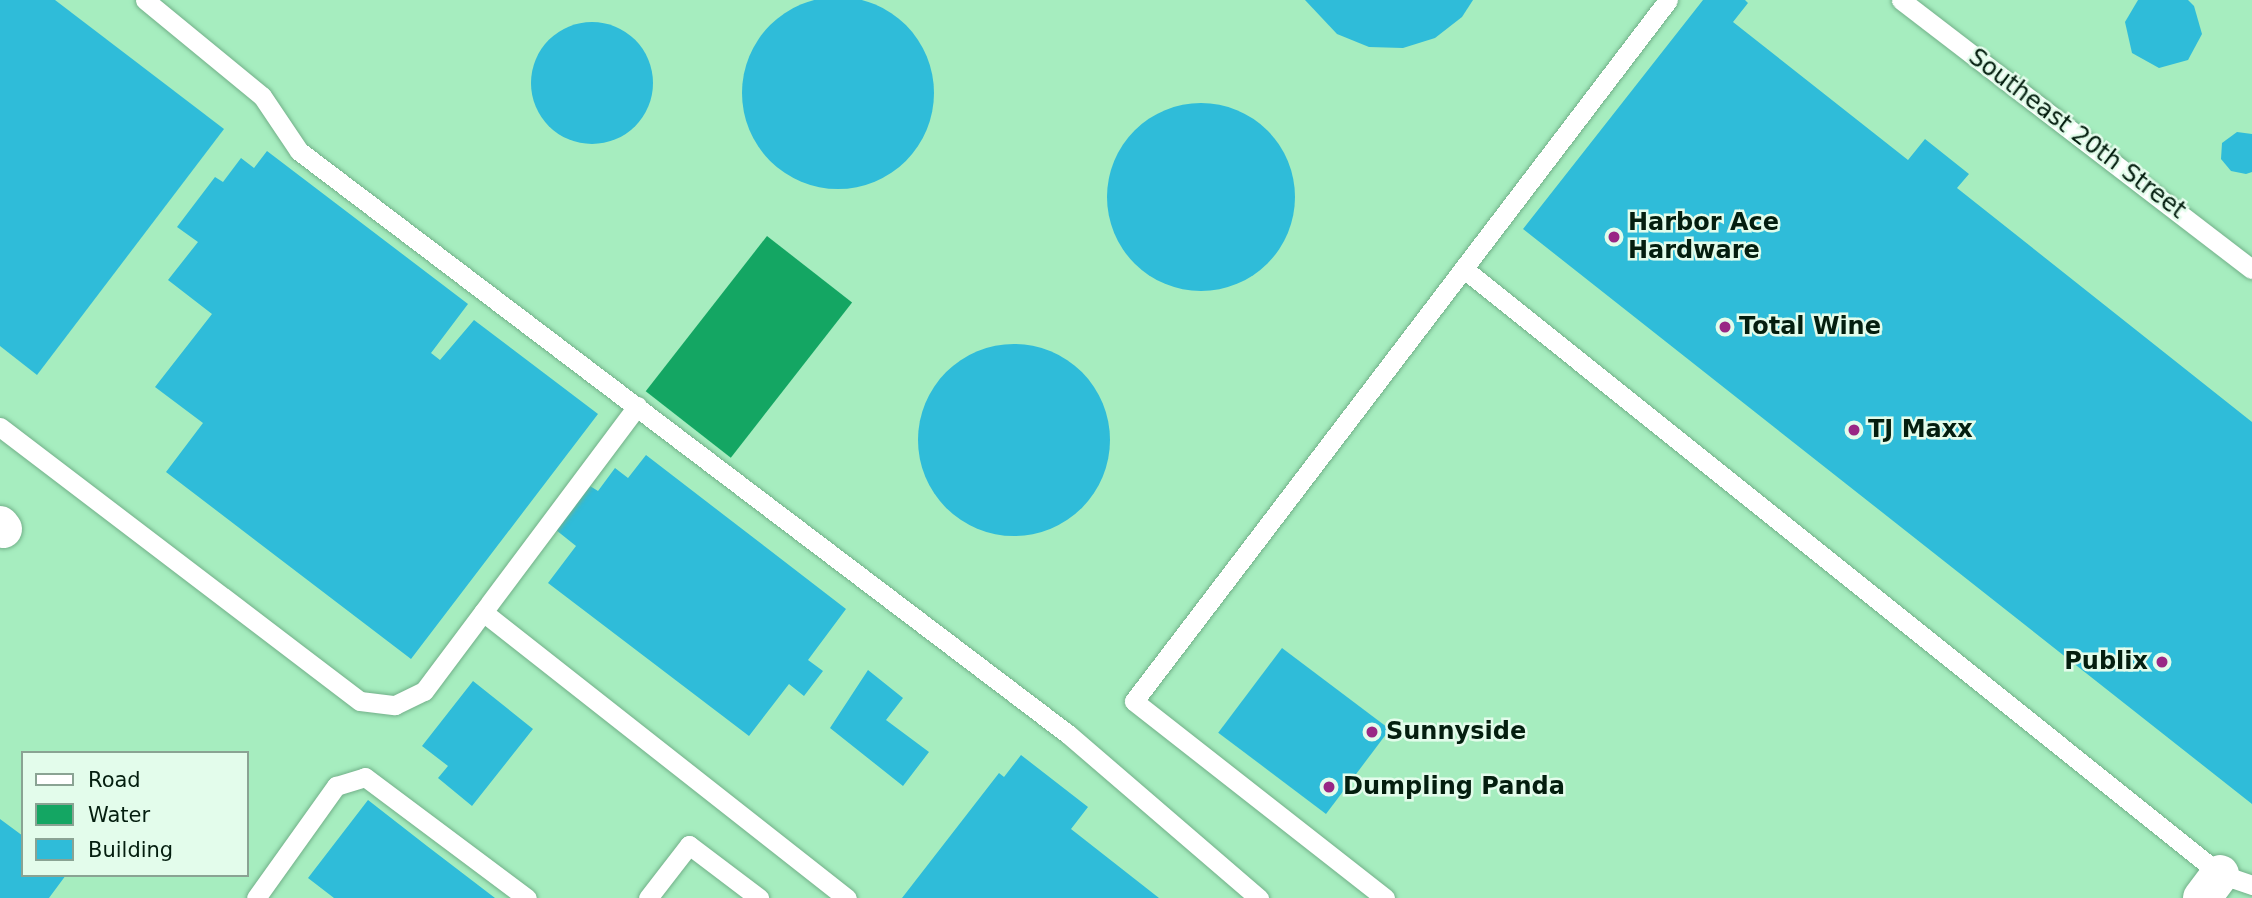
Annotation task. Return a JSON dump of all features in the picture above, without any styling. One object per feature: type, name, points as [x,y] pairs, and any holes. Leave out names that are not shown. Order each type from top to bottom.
[{"type":"lane","points":[[145,0],[262,96],[299,151],[1068,734],[1259,898]]},
{"type":"lane","points":[[1385,898],[1134,701],[1668,0]]},
{"type":"lane","name":"Southeast 20th Street","points":[[1901,0],[2252,269]]},
{"type":"lane","points":[[1464,269],[2225,886]]},
{"type":"lane","points":[[0,427],[360,701],[395,705],[424,691],[637,406]]},
{"type":"lane","points":[[483,612],[847,898]]},
{"type":"lane","points":[[256,898],[336,786],[365,777],[433,838],[527,898]]},
{"type":"lane","points":[[648,898],[689,845],[759,898]]},
{"type":"shaded area","points":[[0,0],[2252,0],[2252,898],[0,898]]},
{"type":"water","points":[[767,236],[852,302],[731,458],[646,391]]},
{"type":"building","points":[[819,-1],[857,-1],[892,13],[918,39],[932,74],[932,112],[918,147],[892,173],[857,187],[819,187],[784,173],[758,147],[744,112],[744,74],[758,39],[784,13]]},
{"type":"building","points":[[0,0],[55,0],[224,129],[37,375],[0,346]]},
{"type":"building","points":[[1305,0],[1473,0],[1462,17],[1435,38],[1403,48],[1369,47],[1337,34]]},
{"type":"building","points":[[1703,0],[1745,0],[1748,3],[1733,22],[1908,160],[1925,139],[1969,174],[1957,188],[2252,422],[2252,804],[1523,229]]},
{"type":"building","points":[[2138,0],[2188,0],[2194,6],[2202,34],[2188,60],[2159,68],[2132,53],[2125,22]]},
{"type":"building","points":[[592,22],[615,27],[635,40],[648,60],[653,83],[648,106],[635,126],[615,139],[592,144],[569,139],[549,126],[536,106],[531,83],[536,60],[549,40],[569,27]]},
{"type":"building","points":[[1201,103],[1237,110],[1267,131],[1288,161],[1295,197],[1288,233],[1267,263],[1237,284],[1201,291],[1165,284],[1135,263],[1114,233],[1107,197],[1114,161],[1135,131],[1165,110]]},
{"type":"building","points":[[2237,132],[2252,134],[2252,172],[2246,174],[2231,171],[2221,159],[2222,143]]},
{"type":"building","points":[[267,151],[468,304],[431,353],[440,360],[474,320],[598,414],[411,659],[166,472],[203,423],[155,387],[212,314],[168,280],[198,242],[177,227],[215,177],[223,182],[241,158],[254,168]]},
{"type":"building","points":[[1014,344],[1033,345],[1051,351],[1082,372],[1103,403],[1109,421],[1109,459],[1103,477],[1082,508],[1051,529],[1033,535],[1014,536],[995,535],[977,529],[946,508],[925,477],[919,459],[918,440],[919,421],[925,403],[946,372],[977,351],[995,345]]},
{"type":"building","points":[[646,455],[846,609],[808,660],[823,671],[804,696],[789,684],[749,736],[548,583],[576,546],[556,530],[590,486],[598,491],[615,468],[628,478]]},
{"type":"building","points":[[1282,648],[1390,729],[1326,814],[1218,733]]},
{"type":"building","points":[[868,670],[903,698],[886,720],[929,752],[903,786],[830,728]]},
{"type":"building","points":[[473,681],[533,729],[472,806],[438,778],[448,766],[422,746]]},
{"type":"building","points":[[1021,755],[1088,807],[1071,829],[1159,898],[902,898],[999,773],[1004,777]]},
{"type":"building","points":[[368,800],[495,898],[334,898],[308,878]]},
{"type":"building","points":[[0,819],[21,835],[21,877],[65,877],[49,898],[0,898]]},
{"type":"place","name":"Harbor Ace Hardware","points":[[1614,237]]},
{"type":"place","name":"Total Wine","points":[[1725,327]]},
{"type":"place","name":"TJ Maxx","points":[[1854,430]]},
{"type":"place","name":"Publix","points":[[2162,662]]},
{"type":"place","name":"Sunnyside","points":[[1372,732]]},
{"type":"place","name":"Dumpling Panda","points":[[1329,787]]}]
